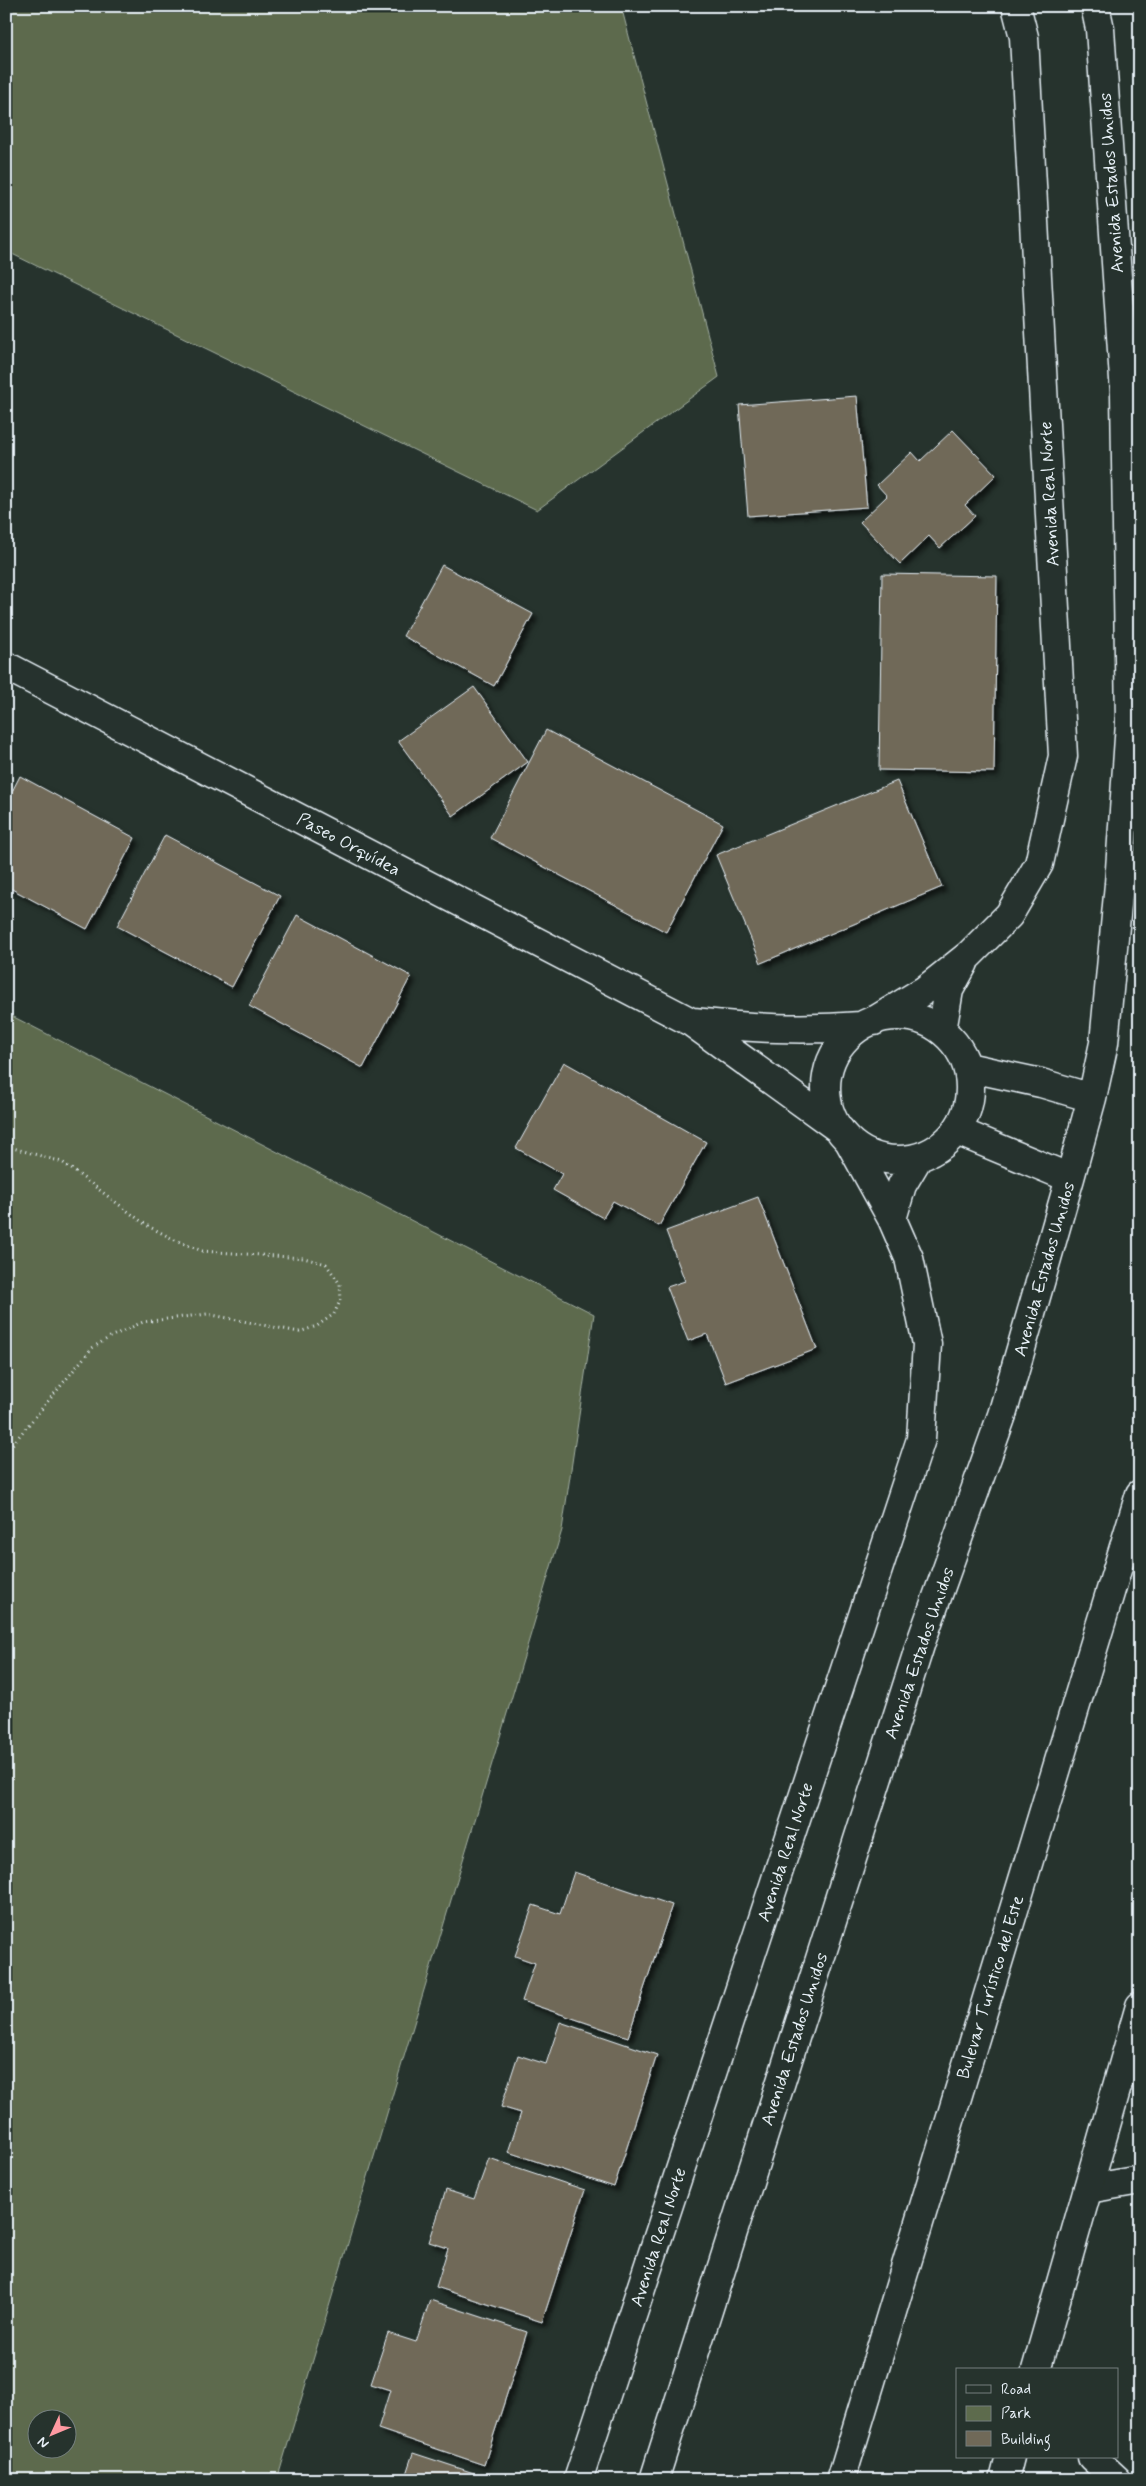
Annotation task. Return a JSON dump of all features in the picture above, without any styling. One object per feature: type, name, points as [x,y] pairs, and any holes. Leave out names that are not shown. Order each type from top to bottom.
[{"type":"main road","name":"Avenida Real Norte","points":[[868,1024],[926,990],[969,955],[1009,915],[1039,864],[1063,756],[1024,37],[1016,6]]},
{"type":"main road","name":"Avenida Estados Unidos","points":[[654,2480],[921,1642],[1002,1415],[1092,1098],[1104,1043],[1119,884],[1130,723],[1125,394],[1100,29],[1095,6]]},
{"type":"main road","name":"Paseo Orquídea","points":[[6,666],[691,1022]]},
{"type":"main road","name":"Avenida Real Norte","points":[[942,1031],[949,990],[969,955]]},
{"type":"main road","points":[[888,1017],[917,1018],[942,1031],[958,1047],[967,1067],[970,1089],[967,1111],[957,1131],[940,1148],[918,1158],[894,1160],[870,1155],[691,1022],[766,1030],[822,1029],[868,1024],[888,1017]]},
{"type":"main road","points":[[844,1135],[827,1103],[826,1080],[832,1058],[844,1040],[868,1024]]},
{"type":"main road","points":[[967,1067],[1041,1083],[1092,1098]]},
{"type":"main road","points":[[957,1131],[1070,1178]]},
{"type":"main road","name":"Avenida Real Norte","points":[[578,2480],[921,1439],[927,1344],[909,1258],[892,1219],[844,1135]]},
{"type":"main road","points":[[892,1219],[902,1185],[918,1158]]},
{"type":"main road","name":"Bulevar Turístico del Este","points":[[841,2480],[1140,1494]]},
{"type":"main road","points":[[1037,2368],[1088,2189],[1131,2064],[1140,2006]]},
{"type":"main road","points":[[1088,2189],[1140,2180]]},
{"type":"main road","points":[[1004,2480],[1010,2458]]},
{"type":"main road","points":[[1093,2458],[1117,2480]]},
{"type":"path","points":[[6,1146],[62,1162],[146,1225],[202,1251],[304,1258],[326,1264],[340,1284],[341,1299],[334,1314],[317,1326],[300,1332],[207,1314],[143,1322],[110,1337],[92,1348],[6,1452]]},
{"type":"green space","points":[[6,6],[621,6],[719,377],[537,510],[6,251]]},
{"type":"green space","points":[[6,1013],[594,1314],[562,1530],[277,2480],[6,2480]]},
{"type":"building","points":[[857,396],[867,507],[748,516],[739,405]]},
{"type":"building","points":[[953,430],[996,475],[965,505],[975,516],[940,548],[929,536],[900,564],[860,522],[887,496],[877,485],[912,452],[920,461]]},
{"type":"building","points":[[442,565],[533,614],[494,686],[403,636]]},
{"type":"building","points":[[882,574],[997,576],[994,772],[879,770]]},
{"type":"building","points":[[474,687],[528,762],[453,816],[398,741]]},
{"type":"building","points":[[546,730],[723,824],[666,932],[490,838]]},
{"type":"building","points":[[20,776],[135,838],[87,929],[6,886],[6,803]]},
{"type":"building","points":[[897,781],[942,887],[761,963],[716,855]]},
{"type":"building","points":[[165,835],[280,896],[232,987],[117,926]]},
{"type":"building","points":[[297,915],[411,976],[363,1068],[249,1006]]},
{"type":"building","points":[[564,1062],[706,1142],[659,1226],[613,1201],[603,1218],[553,1190],[562,1174],[516,1148]]},
{"type":"building","points":[[758,1197],[817,1349],[726,1383],[707,1334],[688,1341],[667,1287],[685,1281],[666,1231]]},
{"type":"building","points":[[574,1872],[672,1905],[628,2037],[522,2001],[535,1963],[515,1956],[533,1905],[560,1914]]},
{"type":"building","points":[[560,2022],[657,2055],[614,2187],[508,2152],[521,2113],[501,2107],[518,2055],[546,2064]]},
{"type":"building","points":[[489,2158],[585,2190],[542,2322],[436,2287],[448,2248],[429,2242],[446,2190],[474,2199]]},
{"type":"building","points":[[430,2300],[527,2332],[484,2465],[378,2429],[390,2390],[371,2384],[388,2333],[416,2342]]},
{"type":"building","points":[[413,2453],[495,2480],[404,2480]]}]
